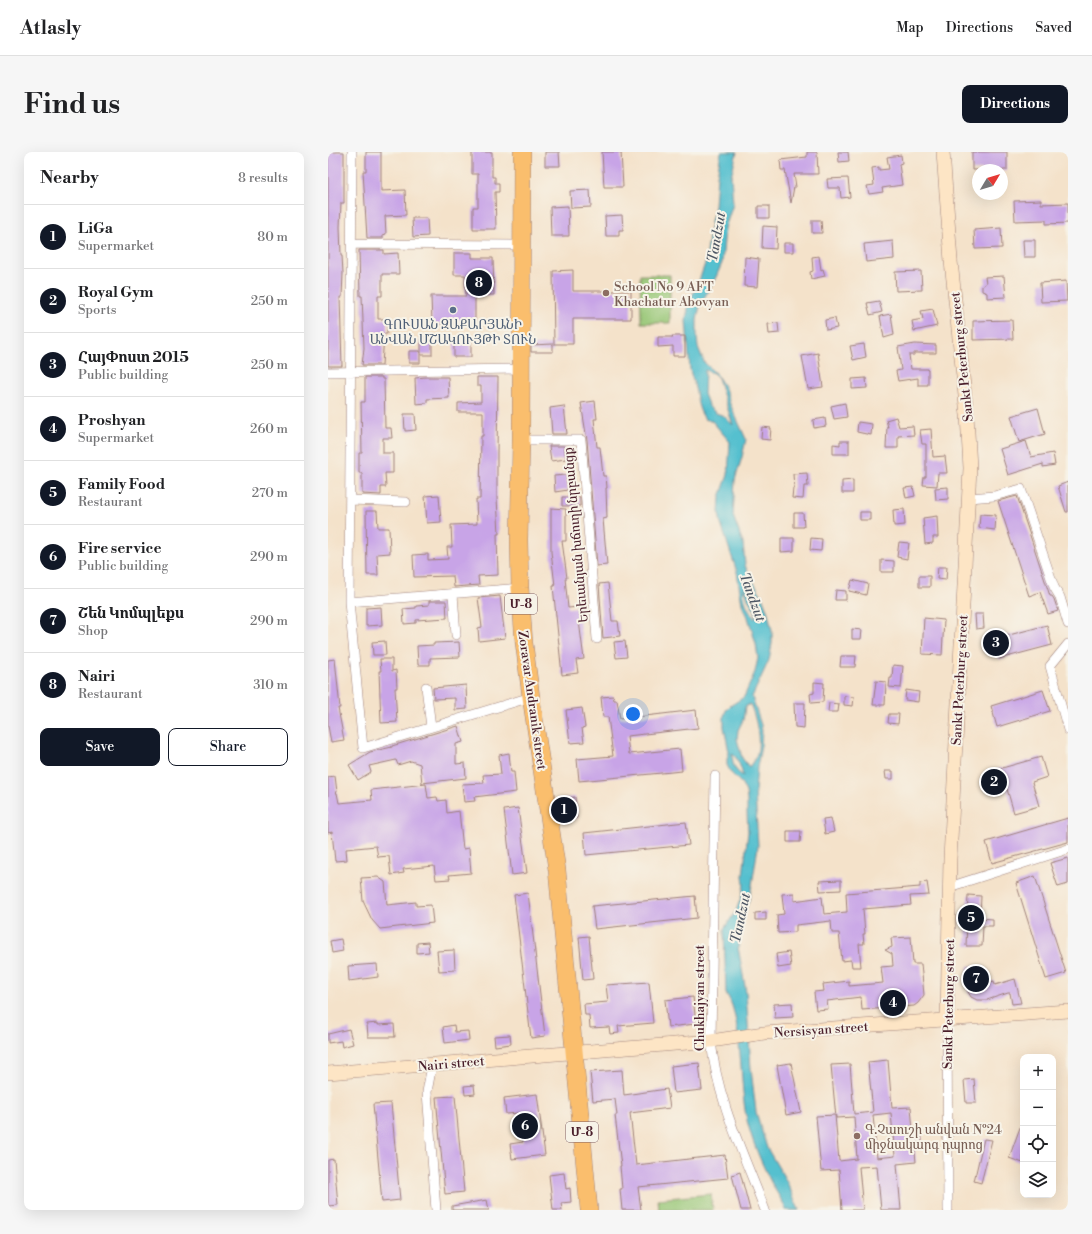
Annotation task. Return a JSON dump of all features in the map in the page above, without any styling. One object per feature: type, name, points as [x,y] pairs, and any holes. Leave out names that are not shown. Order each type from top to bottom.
[{"type":"highway","name":"Zoravar Andranik street","points":[[522,152],[521,440],[519,540],[520,588],[524,643],[531,697],[557,870],[574,1054]]},
{"type":"highway","name":"Մ-8","points":[[574,1054],[589,1210]]},
{"type":"street","points":[[352,152],[349,602],[363,748],[531,697]]},
{"type":"street","name":"Sankt Peterburg street","points":[[943,152],[951,261],[967,416],[970,468],[949,887],[947,1020],[948,1210]]},
{"type":"street","points":[[352,244],[521,245]]},
{"type":"street","points":[[328,372],[521,369]]},
{"type":"street","name":"Երեւանյան խճուղի նրբանցք","points":[[521,440],[581,440],[597,639]]},
{"type":"street","points":[[969,498],[994,496],[1021,489],[1054,587],[1064,595],[1068,624]]},
{"type":"street","points":[[350,500],[406,502]]},
{"type":"street","points":[[349,602],[520,588]]},
{"type":"street","points":[[453,594],[456,635]]},
{"type":"street","points":[[1068,644],[1050,666],[1068,730]]},
{"type":"street","points":[[426,687],[431,727]]},
{"type":"street","name":"Chukhajyan street","points":[[715,776],[711,1041],[713,1065],[719,1087],[765,1210]]},
{"type":"street","points":[[949,887],[1068,849]]},
{"type":"street","name":"Nersisyan street","points":[[574,1054],[711,1041],[764,1033],[1068,1011]]},
{"type":"street","name":"Nairi street","points":[[328,1073],[574,1054]]},
{"type":"street","points":[[432,1065],[427,1092],[436,1210]]},
{"type":"green space","points":[[640,275],[670,275],[670,323],[641,323]]},
{"type":"green space","points":[[711,1194],[713,1210],[659,1210],[658,1199]]},
{"type":"water","name":"Tandzut","points":[[721,152],[737,152],[731,176],[733,204],[725,228],[722,263],[700,305],[697,320],[698,347],[704,362],[717,375],[725,388],[730,404],[746,439],[735,480],[733,516],[743,543],[745,565],[748,573],[762,596],[772,631],[772,643],[769,660],[752,697],[762,731],[755,791],[758,846],[752,885],[744,914],[738,947],[746,992],[751,1069],[756,1112],[767,1148],[787,1182],[799,1210],[786,1210],[757,1152],[745,1112],[737,1029],[731,1002],[726,994],[724,929],[736,911],[742,895],[748,832],[746,792],[742,784],[731,773],[727,765],[729,752],[724,727],[724,716],[726,710],[730,706],[744,697],[755,672],[758,658],[756,644],[748,617],[742,604],[737,572],[721,524],[719,513],[720,497],[728,475],[730,442],[712,421],[705,419],[702,415],[690,369],[686,320],[689,303],[706,261],[711,222],[715,206],[717,176]],"holes":[[[705,370],[713,373],[718,378],[733,425],[724,416],[716,413],[709,407],[704,394]],[[745,586],[748,599],[756,612],[755,619],[744,599]],[[750,704],[756,722],[758,735],[757,754],[749,767],[742,758],[737,739],[738,730],[743,720],[745,707]],[[732,753],[739,763],[743,776],[735,769]]]},
{"type":"building","points":[[328,152],[344,152],[344,203],[341,203],[340,227],[343,273],[342,297],[340,297],[342,366],[328,366]]},
{"type":"building","points":[[366,152],[381,152],[381,191],[405,190],[406,215],[385,216],[386,234],[383,235],[383,238],[367,238],[363,171],[366,171]]},
{"type":"building","points":[[472,152],[492,152],[492,177],[495,177],[495,183],[499,183],[499,192],[495,192],[496,229],[473,229],[473,207],[478,207],[478,174],[472,174]]},
{"type":"building","points":[[545,152],[559,152],[560,166],[545,166]]},
{"type":"building","points":[[602,152],[621,152],[623,187],[604,187]]},
{"type":"building","points":[[807,152],[817,152],[818,174],[794,174],[796,187],[794,187],[791,203],[785,170],[781,170],[780,160],[807,157]]},
{"type":"building","points":[[838,152],[848,152],[849,161],[839,162]]},
{"type":"building","points":[[972,152],[1007,152],[1007,164],[972,164]]},
{"type":"building","points":[[901,155],[902,163],[899,164],[902,185],[882,188],[883,192],[869,194],[867,186],[874,185],[872,168],[879,167],[879,170],[889,169],[887,157]]},
{"type":"building","points":[[848,178],[850,197],[841,198],[840,188],[828,188],[827,179]]},
{"type":"building","points":[[590,190],[591,207],[571,208],[570,191]]},
{"type":"building","points":[[1041,200],[1041,204],[1068,203],[1068,223],[1046,224],[1046,220],[1015,221],[1014,201]]},
{"type":"building","points":[[568,206],[569,236],[551,236],[550,207]]},
{"type":"building","points":[[758,206],[769,206],[769,218],[758,218]]},
{"type":"building","points":[[622,215],[623,230],[619,230],[619,236],[606,236],[605,216]]},
{"type":"building","points":[[412,218],[427,218],[428,236],[413,237]]},
{"type":"building","points":[[812,220],[821,220],[822,233],[812,233]]},
{"type":"building","points":[[763,226],[777,227],[776,249],[762,248]]},
{"type":"building","points":[[1001,228],[1002,248],[975,249],[974,230]]},
{"type":"building","points":[[1023,240],[1035,240],[1035,257],[1024,257]]},
{"type":"building","points":[[893,241],[894,259],[866,262],[864,244]]},
{"type":"building","points":[[784,243],[793,243],[793,252],[784,252]]},
{"type":"building","points":[[359,250],[384,250],[384,254],[398,253],[399,274],[382,274],[382,296],[378,296],[378,319],[387,319],[387,334],[384,334],[382,365],[362,365],[364,348],[362,296],[360,296]]},
{"type":"building","points":[[454,253],[472,253],[472,258],[493,258],[494,295],[475,295],[475,324],[432,324],[431,296],[466,296],[465,275],[454,275]]},
{"type":"building","points":[[819,256],[821,270],[823,269],[825,276],[811,279],[810,272],[813,271],[812,257]]},
{"type":"building","points":[[745,257],[759,259],[757,287],[744,286]]},
{"type":"building","points":[[573,270],[573,291],[631,291],[631,319],[573,319],[573,344],[554,344],[553,271]]},
{"type":"building","points":[[921,271],[922,290],[896,291],[895,272]]},
{"type":"building","points":[[1004,276],[1006,297],[987,298],[987,293],[982,291],[982,286],[986,283],[985,277]]},
{"type":"building","points":[[1066,281],[1067,301],[1041,302],[1040,283]]},
{"type":"building","points":[[879,301],[882,312],[870,315],[867,303]]},
{"type":"building","points":[[933,309],[937,326],[914,331],[912,321],[923,319],[921,311]]},
{"type":"building","points":[[891,314],[894,335],[884,338],[880,316]]},
{"type":"building","points":[[835,318],[837,328],[826,330],[825,320]]},
{"type":"building","points":[[1012,320],[1013,339],[973,340],[973,321]]},
{"type":"building","points":[[778,323],[779,333],[769,334],[768,324]]},
{"type":"building","points":[[421,336],[432,336],[432,355],[421,355]]},
{"type":"building","points":[[672,336],[685,336],[685,356],[673,356],[673,346],[658,347],[658,337],[673,337]]},
{"type":"building","points":[[454,339],[471,339],[471,357],[454,357]]},
{"type":"building","points":[[553,344],[553,352],[531,352],[531,345]]},
{"type":"building","points":[[864,344],[866,357],[853,360],[850,346]]},
{"type":"building","points":[[915,344],[936,345],[936,353],[914,353],[914,355],[909,355],[911,369],[928,369],[928,385],[918,385],[918,378],[898,381],[896,371],[901,370],[898,347]]},
{"type":"building","points":[[409,351],[420,351],[420,363],[409,363]]},
{"type":"building","points":[[818,353],[823,387],[808,389],[802,356]]},
{"type":"building","points":[[365,377],[382,377],[382,379],[384,379],[385,428],[391,428],[392,438],[383,438],[383,453],[393,453],[393,473],[385,473],[386,487],[381,487],[381,495],[362,494],[362,473],[359,473],[359,453],[362,453],[361,402],[365,402]]},
{"type":"building","points":[[448,377],[449,398],[427,399],[427,403],[416,404],[415,378]]},
{"type":"building","points":[[477,377],[498,377],[498,575],[478,576],[479,585],[454,587],[453,576],[414,577],[413,555],[428,554],[428,560],[448,559],[447,547],[452,547],[451,525],[477,524],[476,499],[480,499],[483,412],[458,412],[458,403],[481,402],[481,386],[477,386]]},
{"type":"building","points":[[866,378],[867,388],[852,389],[852,379]]},
{"type":"building","points":[[595,401],[597,419],[594,419],[597,447],[600,447],[603,476],[606,476],[607,488],[607,518],[603,519],[607,565],[597,566],[587,440],[581,403]]},
{"type":"building","points":[[845,403],[847,417],[834,419],[831,406]]},
{"type":"building","points":[[564,406],[567,434],[552,434],[550,408]]},
{"type":"building","points":[[1038,408],[1045,434],[1019,442],[1011,416]]},
{"type":"building","points":[[404,414],[415,414],[416,430],[405,431]]},
{"type":"building","points":[[896,417],[899,427],[913,426],[914,435],[898,436],[898,448],[886,448],[887,426],[888,427],[886,420]]},
{"type":"building","points":[[825,418],[826,426],[814,428],[813,420]]},
{"type":"building","points":[[858,422],[872,424],[871,435],[857,432]]},
{"type":"building","points":[[762,427],[771,428],[770,440],[761,439]]},
{"type":"building","points":[[931,429],[933,457],[945,456],[947,473],[938,473],[937,486],[923,485],[924,477],[926,477],[926,444],[922,444],[920,430]]},
{"type":"building","points":[[840,441],[849,441],[849,454],[833,454],[833,444],[840,445]]},
{"type":"building","points":[[1026,441],[1031,457],[1053,453],[1055,465],[1043,467],[1043,464],[1008,475],[1000,449]]},
{"type":"building","points":[[549,446],[564,446],[566,459],[551,461]]},
{"type":"building","points":[[807,473],[808,486],[804,486],[803,499],[792,498],[794,488],[793,474]]},
{"type":"building","points":[[566,475],[568,490],[555,492],[554,476]]},
{"type":"building","points":[[853,480],[853,493],[842,493],[842,481]]},
{"type":"building","points":[[1068,482],[1068,512],[1066,512],[1058,486]]},
{"type":"building","points":[[913,487],[915,496],[906,498],[904,488]]},
{"type":"building","points":[[948,487],[948,499],[936,500],[935,488]]},
{"type":"building","points":[[439,495],[441,522],[427,523],[425,496]]},
{"type":"building","points":[[1017,496],[1050,596],[1054,599],[1058,611],[1048,614],[1040,592],[1029,596],[998,501]]},
{"type":"building","points":[[562,497],[580,497],[580,506],[562,506]]},
{"type":"building","points":[[551,508],[566,509],[566,541],[562,541],[567,578],[565,578],[568,608],[579,607],[581,621],[579,621],[584,659],[576,660],[578,673],[562,675],[553,586],[555,586],[551,552]]},
{"type":"building","points":[[904,509],[905,525],[894,526],[893,510]]},
{"type":"building","points":[[366,511],[377,511],[378,528],[389,528],[390,553],[377,554],[378,575],[367,575]]},
{"type":"building","points":[[860,512],[870,512],[870,520],[860,520]]},
{"type":"building","points":[[794,513],[803,513],[804,527],[794,527]]},
{"type":"building","points":[[980,514],[996,515],[995,530],[979,528]]},
{"type":"building","points":[[937,516],[938,537],[933,537],[933,543],[925,544],[923,518]]},
{"type":"building","points":[[781,538],[794,538],[794,551],[781,552]]},
{"type":"building","points":[[811,538],[822,539],[821,551],[810,550]]},
{"type":"building","points":[[899,542],[909,543],[907,559],[897,557]]},
{"type":"building","points":[[881,560],[894,561],[894,572],[881,572]]},
{"type":"building","points":[[938,567],[947,567],[946,580],[937,579]]},
{"type":"building","points":[[919,576],[930,576],[930,587],[919,587]]},
{"type":"building","points":[[852,580],[868,584],[866,595],[849,591]]},
{"type":"building","points":[[608,583],[612,621],[618,621],[620,636],[603,638],[599,584]]},
{"type":"building","points":[[836,590],[846,591],[846,600],[835,600]]},
{"type":"building","points":[[500,596],[505,638],[479,641],[478,628],[482,627],[478,598]]},
{"type":"building","points":[[429,601],[446,601],[447,618],[416,620],[416,623],[404,624],[403,609],[429,605]]},
{"type":"building","points":[[381,607],[382,625],[366,626],[366,608]]},
{"type":"building","points":[[975,614],[983,614],[984,628],[976,629]]},
{"type":"building","points":[[924,618],[944,620],[942,655],[922,654]]},
{"type":"building","points":[[1047,625],[1052,645],[999,659],[994,639]]},
{"type":"building","points":[[852,629],[862,630],[861,639],[852,639]]},
{"type":"building","points":[[385,641],[386,655],[373,655],[372,642]]},
{"type":"building","points":[[625,641],[627,657],[616,658],[614,642]]},
{"type":"building","points":[[459,642],[460,657],[430,658],[430,665],[418,665],[417,646],[434,645],[434,643]]},
{"type":"building","points":[[841,656],[856,656],[855,667],[840,667]]},
{"type":"building","points":[[335,659],[340,708],[338,708],[344,740],[331,742],[328,726],[328,660]]},
{"type":"building","points":[[380,659],[392,659],[392,671],[396,670],[397,688],[395,688],[397,722],[381,723]]},
{"type":"building","points":[[893,665],[903,666],[901,688],[889,687],[890,678],[892,678]]},
{"type":"building","points":[[876,681],[886,682],[885,705],[873,705]]},
{"type":"building","points":[[814,682],[824,683],[823,702],[811,703],[810,694],[814,693]]},
{"type":"building","points":[[466,685],[467,709],[455,710],[455,698],[434,699],[433,688]]},
{"type":"building","points":[[906,690],[919,692],[918,702],[905,700]]},
{"type":"building","points":[[1043,690],[1050,711],[997,727],[991,706]]},
{"type":"building","points":[[613,696],[614,700],[617,700],[620,719],[696,710],[698,728],[627,736],[629,754],[680,749],[682,771],[579,781],[577,759],[613,756],[608,717],[603,717],[601,697]]},
{"type":"building","points":[[844,696],[854,697],[853,706],[844,705]]},
{"type":"building","points":[[794,703],[805,703],[804,728],[795,727]]},
{"type":"building","points":[[829,703],[839,704],[838,712],[828,712]]},
{"type":"building","points":[[582,708],[585,727],[582,728],[584,742],[570,743],[566,710]]},
{"type":"building","points":[[889,714],[899,714],[898,724],[888,723]]},
{"type":"building","points":[[458,726],[463,742],[456,744],[456,764],[465,763],[466,778],[422,783],[420,764],[411,761],[398,765],[396,760],[369,766],[371,772],[358,780],[349,765],[370,752],[392,747]]},
{"type":"building","points":[[509,753],[511,772],[514,772],[516,792],[474,797],[475,801],[464,802],[462,784],[484,783],[483,775],[501,774],[499,755]]},
{"type":"building","points":[[1041,757],[1047,777],[1032,782],[1039,806],[1014,813],[1007,789],[994,793],[988,772]]},
{"type":"building","points":[[885,771],[893,771],[893,779],[886,779]]},
{"type":"building","points":[[335,776],[336,793],[339,803],[372,800],[371,790],[426,784],[428,798],[437,797],[438,801],[446,800],[447,813],[459,811],[463,849],[469,848],[471,873],[449,875],[450,879],[436,880],[434,866],[403,869],[404,873],[391,875],[389,856],[378,857],[376,846],[346,849],[347,860],[335,861],[332,832],[328,833],[328,777]]},
{"type":"building","points":[[575,797],[577,818],[563,819],[561,799]]},
{"type":"building","points":[[518,808],[527,873],[512,875],[504,810]]},
{"type":"building","points":[[831,818],[834,832],[825,834],[823,819]]},
{"type":"building","points":[[1068,818],[1068,842],[992,863],[986,842]]},
{"type":"building","points":[[686,822],[689,845],[586,855],[584,833]]},
{"type":"building","points":[[787,831],[801,831],[800,842],[787,842]]},
{"type":"building","points":[[1068,858],[1068,884],[1058,887],[1050,863]]},
{"type":"building","points":[[1035,876],[1066,973],[1046,979],[1016,883]]},
{"type":"building","points":[[378,877],[385,882],[387,905],[416,902],[416,906],[431,905],[433,923],[380,929],[372,920],[363,901],[361,878]]},
{"type":"building","points":[[841,880],[841,890],[820,891],[819,881]]},
{"type":"building","points":[[927,882],[929,895],[910,896],[911,905],[863,909],[865,934],[863,934],[864,944],[859,944],[861,967],[852,967],[851,960],[842,961],[839,933],[832,933],[831,921],[796,925],[796,932],[778,933],[777,915],[784,914],[782,894],[794,893],[794,901],[822,897],[824,914],[847,912],[846,893],[920,887],[920,883]]},
{"type":"building","points":[[528,893],[545,1036],[531,1038],[514,895]]},
{"type":"building","points":[[968,895],[981,896],[980,918],[993,919],[993,926],[983,926],[982,946],[966,946]]},
{"type":"building","points":[[695,896],[697,918],[595,929],[592,906]]},
{"type":"building","points":[[766,912],[766,920],[755,920],[755,913]]},
{"type":"building","points":[[589,936],[593,979],[583,980],[579,937]]},
{"type":"building","points":[[911,937],[913,964],[921,964],[924,995],[918,1003],[914,1006],[862,1010],[861,997],[827,1001],[828,1009],[816,1010],[814,992],[824,991],[823,984],[849,981],[849,986],[883,983],[881,967],[893,966],[892,954],[885,950],[892,947],[891,938]]},
{"type":"building","points":[[341,939],[343,951],[332,953],[330,941]]},
{"type":"building","points":[[428,942],[429,952],[417,953],[417,943]]},
{"type":"building","points":[[454,950],[455,970],[439,971],[437,951]]},
{"type":"building","points":[[789,952],[791,966],[778,968],[776,954]]},
{"type":"building","points":[[377,964],[378,977],[349,981],[348,966]]},
{"type":"building","points":[[968,966],[984,967],[984,984],[994,981],[995,985],[1015,979],[1021,1003],[1012,1004],[1010,993],[987,1000],[977,1000],[971,997],[968,992]]},
{"type":"building","points":[[649,982],[653,1023],[618,1026],[619,1033],[610,1034],[609,1027],[590,1028],[589,1015],[585,1015],[584,1004],[608,1002],[606,985]]},
{"type":"building","points":[[693,997],[696,1024],[668,1027],[665,1000]]},
{"type":"building","points":[[792,1003],[793,1017],[775,1018],[774,1004]]},
{"type":"building","points":[[378,1023],[378,1025],[394,1024],[395,1037],[368,1037],[367,1024]]},
{"type":"building","points":[[454,1025],[455,1032],[468,1031],[469,1040],[445,1043],[443,1027]]},
{"type":"building","points":[[349,1029],[353,1044],[342,1047],[341,1041],[328,1043],[328,1034]]},
{"type":"building","points":[[510,1035],[511,1044],[495,1046],[494,1036]]},
{"type":"building","points":[[888,1060],[892,1108],[911,1107],[913,1131],[921,1131],[922,1141],[914,1142],[916,1162],[897,1164],[901,1210],[881,1210],[877,1166],[859,1167],[863,1210],[842,1210],[839,1170],[821,1171],[816,1116],[835,1115],[839,1161],[857,1159],[854,1117],[836,1118],[831,1065],[850,1064],[854,1114],[873,1112],[868,1062]],"holes":[[[891,1113],[895,1156],[877,1158],[873,1115]]]},
{"type":"building","points":[[699,1063],[702,1090],[674,1093],[671,1066]]},
{"type":"building","points":[[791,1063],[801,1112],[786,1115],[777,1065]]},
{"type":"building","points":[[622,1070],[624,1095],[667,1089],[670,1108],[630,1113],[636,1165],[725,1155],[728,1178],[638,1187],[641,1210],[622,1210],[620,1189],[622,1189],[621,1166],[615,1115],[617,1115],[615,1099],[593,1101],[590,1072]]},
{"type":"building","points":[[974,1079],[976,1103],[966,1103],[964,1080]]},
{"type":"building","points":[[474,1085],[475,1094],[465,1095],[464,1086]]},
{"type":"building","points":[[537,1094],[545,1155],[512,1159],[510,1144],[523,1142],[519,1113],[506,1114],[504,1098]]},
{"type":"building","points":[[455,1096],[464,1192],[445,1194],[436,1097]]},
{"type":"building","points":[[391,1103],[400,1200],[382,1202],[373,1104]]},
{"type":"building","points":[[1020,1128],[1020,1162],[1009,1158]]},
{"type":"building","points":[[984,1139],[992,1140],[981,1183],[974,1181]]},
{"type":"building","points":[[334,1159],[338,1205],[328,1206],[328,1160]]},
{"type":"building","points":[[740,1172],[750,1210],[741,1210],[732,1175]]},
{"type":"building","points":[[564,1173],[566,1189],[570,1188],[571,1202],[561,1203],[562,1210],[553,1210],[549,1175]]},
{"type":"building","points":[[487,1200],[489,1210],[452,1210],[452,1206]]},
{"type":"place","name":"Nairi","points":[[479,283]]},
{"type":"place","name":"School No 9 AFT Khachatur Abovyan","points":[[606,293]]},
{"type":"place","name":"ԳՈՒՍԱՆ ԶԱՔԱՐՅԱՆԻ ԱՆՎԱՆ ՄՇԱԿՈՒՅԹԻ ՏՈՒՆ","points":[[453,310]]},
{"type":"place","name":"ՀայՓոստ 2015","points":[[996,643]]},
{"type":"place","name":"Royal Gym","points":[[994,782]]},
{"type":"place","name":"LiGa","points":[[564,810]]},
{"type":"place","name":"Family Food","points":[[971,918]]},
{"type":"place","name":"Շեն Կոմպլեքս","points":[[976,979]]},
{"type":"place","name":"Proshyan","points":[[893,1003]]},
{"type":"place","name":"Fire service","points":[[525,1126]]},
{"type":"place","name":"Գ.Չաուշի անվան №24 միջնակարգ դպրոց","points":[[857,1136]]}]
